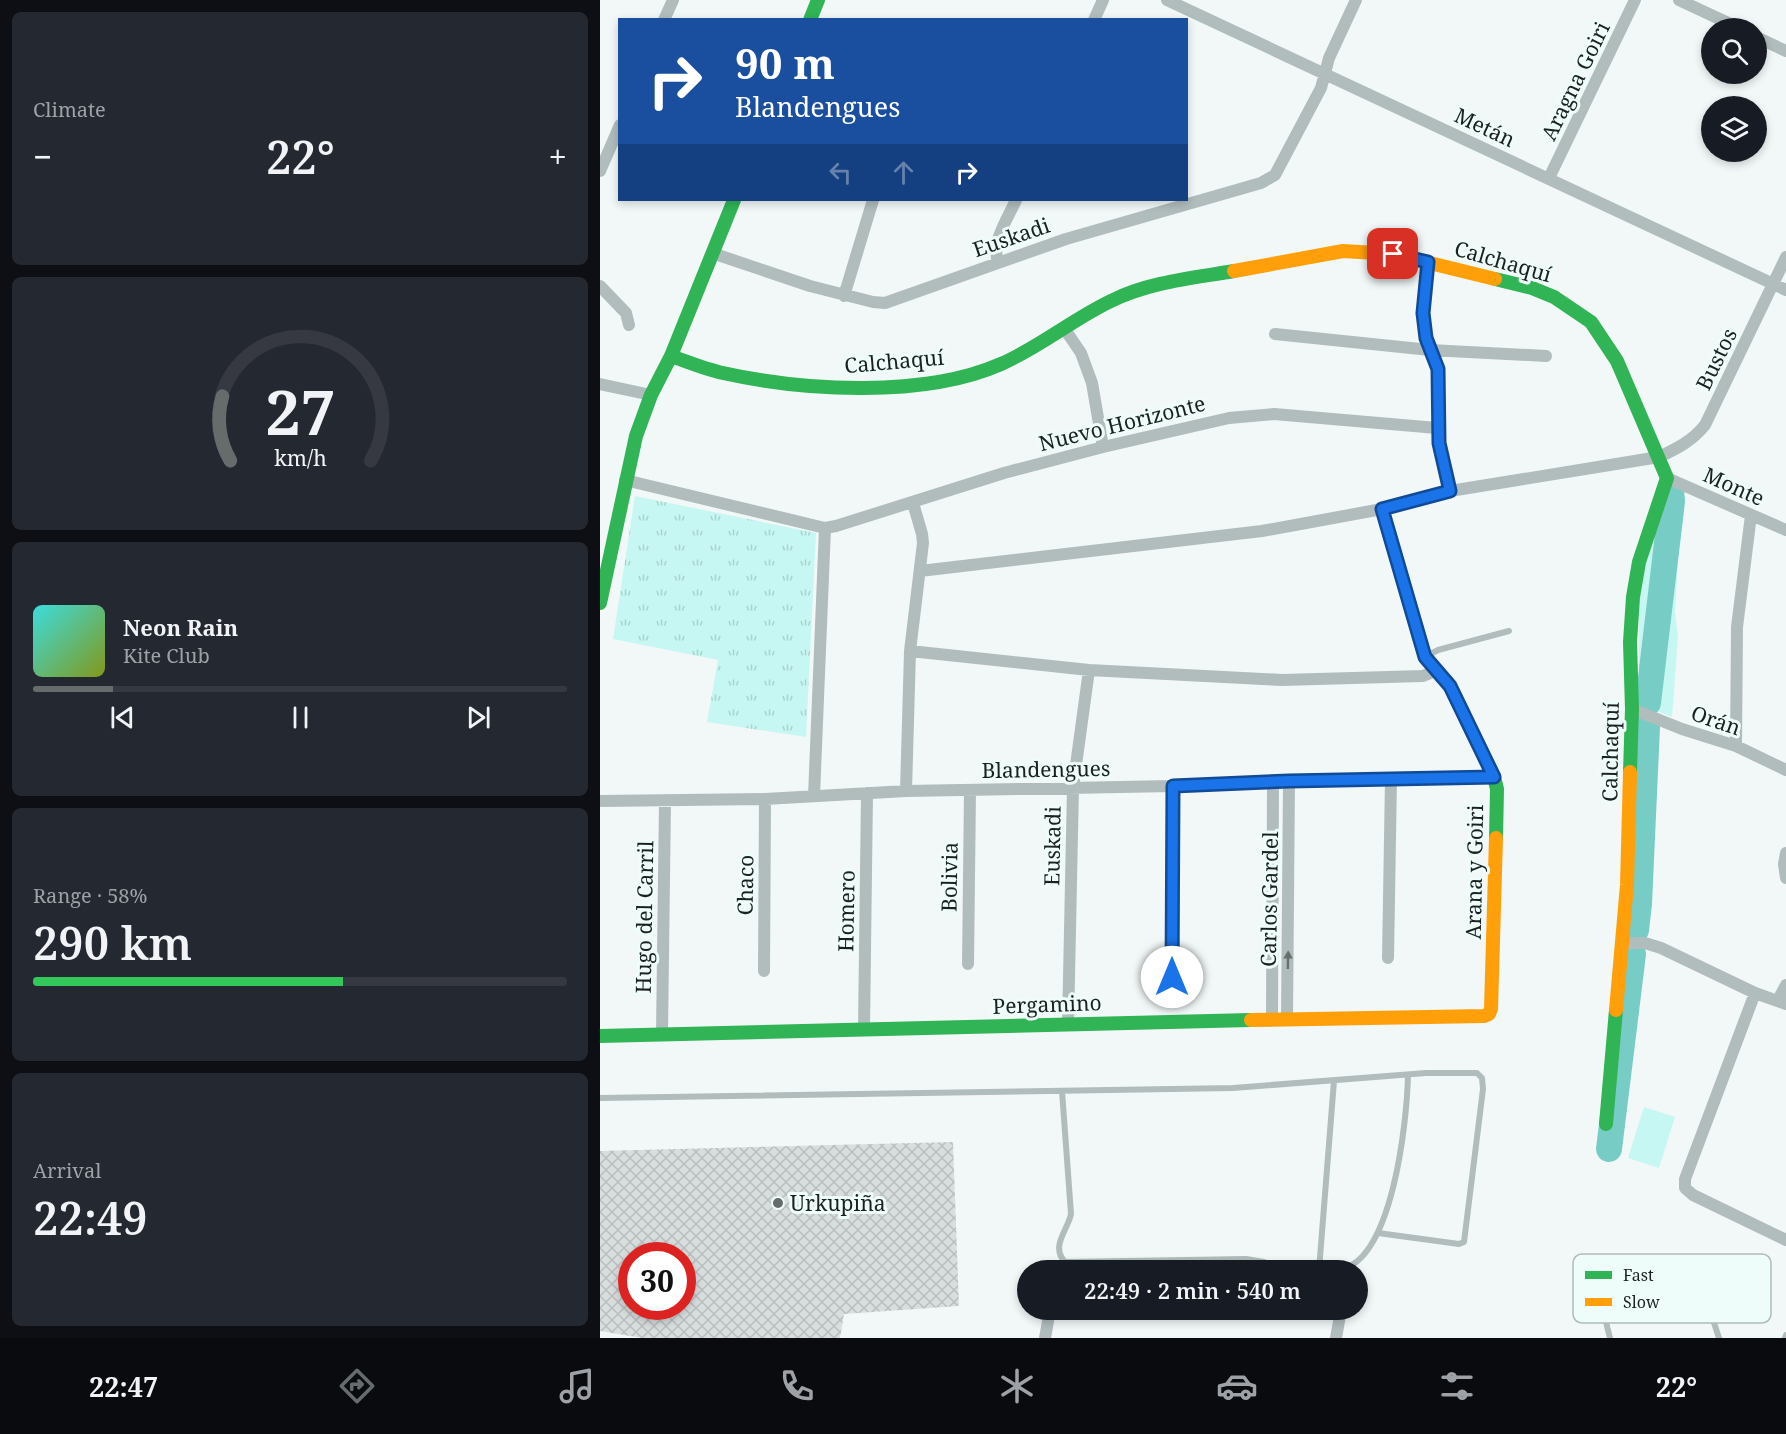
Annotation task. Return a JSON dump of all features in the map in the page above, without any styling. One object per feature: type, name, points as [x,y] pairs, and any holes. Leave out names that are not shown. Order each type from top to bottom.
[{"type":"street","points":[[665,18],[673,0]]},
{"type":"street","points":[[811,18],[818,0]]},
{"type":"street","points":[[1095,18],[1103,0]]},
{"type":"street","name":"Metán","points":[[1167,0],[1786,291]]},
{"type":"street","name":"Euskadi","points":[[712,253],[844,296],[885,303],[1066,238],[1268,180],[1275,175],[1321,88],[1329,57],[1356,0]]},
{"type":"street","name":"Aragna Goiri","points":[[1549,178],[1635,0]]},
{"type":"street","points":[[1679,0],[1718,18]]},
{"type":"street","points":[[1767,42],[1786,51]]},
{"type":"street","points":[[600,171],[618,130]]},
{"type":"street","points":[[601,596],[636,436],[651,395],[671,356],[734,201]]},
{"type":"street","points":[[844,296],[873,201]]},
{"type":"street","points":[[998,262],[995,254],[996,246],[1016,201]]},
{"type":"street","name":"Calchaquí","points":[[671,356],[720,373],[789,384],[838,388],[928,383],[979,372],[999,364],[1125,293],[1150,286],[1343,251],[1393,254],[1532,288],[1554,297],[1591,322],[1617,361],[1668,478],[1639,562],[1634,597],[1630,642],[1632,709],[1627,885],[1606,1124]]},
{"type":"street","name":"Bustos","points":[[920,571],[1262,531],[1382,509],[1450,491],[1659,457],[1684,446],[1696,437],[1705,425],[1786,257]]},
{"type":"street","points":[[1428,262],[1423,313],[1426,338],[1438,369],[1437,428],[1450,491]]},
{"type":"street","points":[[600,286],[626,314],[629,325]]},
{"type":"street","points":[[1064,328],[1081,353],[1092,382],[1103,447]]},
{"type":"street","points":[[1275,334],[1430,350],[1546,356]]},
{"type":"street","points":[[600,384],[651,395]]},
{"type":"street","name":"Nuevo Horizonte","points":[[825,528],[913,503],[1004,473],[1199,423],[1253,414],[1437,428]]},
{"type":"street","name":"Monte","points":[[1668,478],[1786,530]]},
{"type":"street","points":[[625,480],[825,528],[814,796]]},
{"type":"street","points":[[906,791],[910,651],[922,534],[913,503]]},
{"type":"street","name":"Arana y Goiri","points":[[1382,509],[1425,657],[1450,686],[1494,777],[1497,789],[1491,1009]]},
{"type":"street","points":[[1736,746],[1737,627],[1751,514]]},
{"type":"street","points":[[910,651],[1089,670],[1282,680],[1423,676],[1436,670]]},
{"type":"street","name":"Euskadi","points":[[1068,1024],[1073,787],[1089,670]]},
{"type":"street","name":"Orán","points":[[1632,709],[1682,729],[1736,746],[1786,770]]},
{"type":"street","name":"Blandengues","points":[[600,801],[765,799],[906,791],[1494,777]]},
{"type":"street","points":[[1388,958],[1391,778]]},
{"type":"street","name":"Carlos Gardel","points":[[1287,1018],[1289,781]]},
{"type":"street","name":"Carlos Gardel","points":[[1272,1018],[1273,782]]},
{"type":"street","points":[[1172,977],[1173,786]]},
{"type":"street","name":"Bolivia","points":[[968,964],[970,790]]},
{"type":"street","name":"Homero","points":[[864,1030],[867,793]]},
{"type":"street","name":"Chaco","points":[[764,971],[765,799]]},
{"type":"street","name":"Hugo del Carril","points":[[662,1033],[665,801]]},
{"type":"street","points":[[1786,853],[1784,864],[1786,878]]},
{"type":"street","points":[[1621,943],[1645,943],[1660,948],[1755,993],[1782,1002],[1786,985]]},
{"type":"street","points":[[1755,993],[1685,1179],[1685,1188],[1693,1196],[1786,1240]]},
{"type":"street","name":"Pergamino","points":[[600,1036],[1272,1018],[1484,1016],[1489,1014],[1491,1009]]},
{"type":"street","points":[[1045,1338],[1048,1320]]},
{"type":"street","points":[[1336,1338],[1339,1320]]},
{"type":"lane","points":[[1425,657],[1438,650],[1509,631]]},
{"type":"lane","points":[[600,1098],[1233,1088],[1408,1075],[1476,1073],[1482,1078],[1483,1089],[1464,1242],[1459,1244],[1378,1233]]},
{"type":"lane","points":[[1359,1260],[1378,1233],[1387,1211],[1398,1168],[1407,1107],[1408,1075]]},
{"type":"lane","points":[[1319,1260],[1334,1080]]},
{"type":"lane","points":[[1062,1091],[1071,1214],[1060,1236],[1059,1245],[1063,1260]]},
{"type":"lane","points":[[1186,1260],[1252,1260]]},
{"type":"lane","points":[[1607,1323],[1610,1338]]},
{"type":"lane","points":[[1714,1323],[1719,1338]]},
{"type":"green space","points":[[1677,492],[1684,512],[1675,611],[1678,638],[1672,717],[1642,705],[1639,693],[1639,594],[1649,548],[1668,495]]},
{"type":"green space","points":[[635,496],[816,533],[806,737],[707,722],[718,660],[613,639]]},
{"type":"green space","points":[[1644,1107],[1675,1117],[1659,1168],[1628,1158]]},
{"type":"building","name":"Urkupiña","points":[[953,1142],[959,1306],[844,1314],[840,1338],[642,1338],[600,1331],[600,1151]]},
{"type":"waterway","points":[[1648,703],[1672,501],[1671,491]]},
{"type":"waterway","points":[[1636,930],[1647,727]]},
{"type":"waterway","points":[[1609,1149],[1633,954]]},
{"type":"traffic: fast","points":[[811,18],[818,0]]},
{"type":"traffic: fast","points":[[600,603],[636,436],[651,395],[671,356],[734,201]]},
{"type":"traffic: fast","points":[[671,356],[723,373],[790,384],[864,388],[901,387],[936,382],[970,375],[1001,364],[1029,350],[1097,308],[1140,289],[1234,271]]},
{"type":"traffic: fast","points":[[1495,279],[1532,288],[1554,297],[1591,322],[1617,361],[1667,478],[1639,562],[1633,597],[1630,642],[1632,709],[1630,772]]},
{"type":"traffic: fast","points":[[1382,509],[1425,657],[1450,686],[1494,777],[1497,789],[1496,838]]},
{"type":"traffic: fast","points":[[1606,1124],[1616,1010]]},
{"type":"traffic: fast","points":[[600,1036],[1251,1020]]},
{"type":"traffic: slow","points":[[1234,271],[1343,251],[1393,254],[1495,279]]},
{"type":"traffic: slow","points":[[1616,1010],[1627,885],[1630,772]]},
{"type":"traffic: slow","points":[[1251,1020],[1484,1016],[1489,1014],[1496,838]]},
{"type":"place","name":"Urkupiña","points":[[778,1203]]},
{"type":"route","points":[[1172,977],[1173,786],[1391,778],[1494,777],[1450,686],[1425,657],[1382,509],[1450,491],[1437,428],[1438,369],[1426,338],[1423,313],[1428,262],[1393,254]]}]
